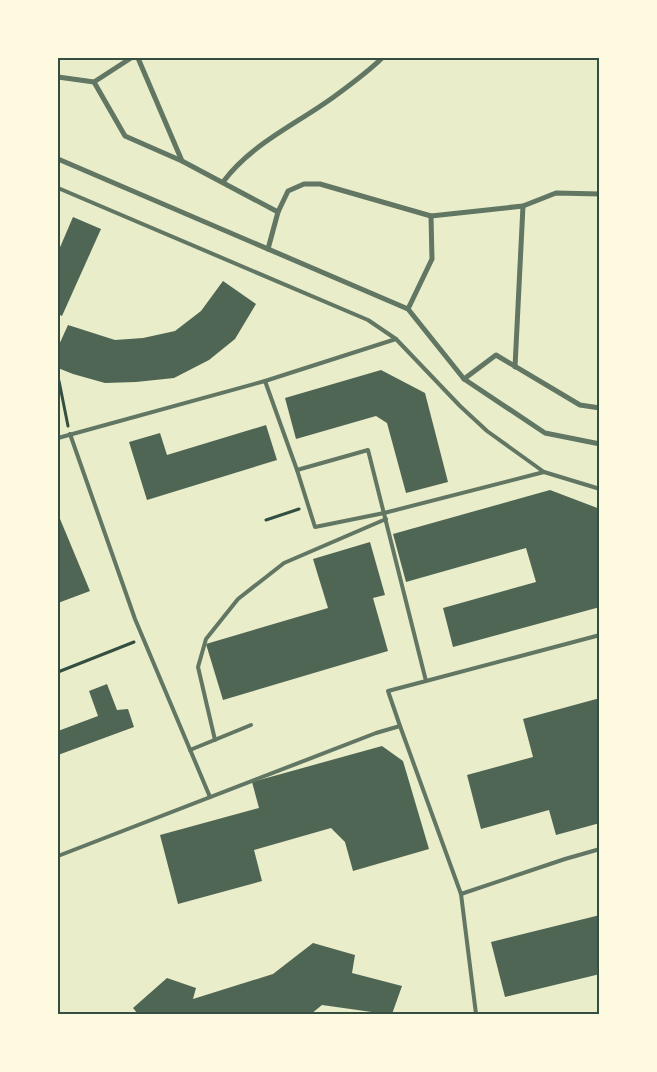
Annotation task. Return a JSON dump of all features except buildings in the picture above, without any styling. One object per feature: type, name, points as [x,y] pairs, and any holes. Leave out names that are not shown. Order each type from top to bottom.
[{"type":"street","points":[[58,77],[94,82],[131,58]]},
{"type":"street","points":[[138,58],[182,161]]},
{"type":"street","points":[[223,182],[232,169],[264,142],[335,96],[382,58]]},
{"type":"street","points":[[94,82],[126,136],[182,161],[278,212]]},
{"type":"street","points":[[58,159],[408,309],[464,380],[545,433],[600,444]]},
{"type":"street","points":[[268,249],[278,212],[288,191],[304,184],[320,184],[431,216],[523,206],[556,193],[600,194]]},
{"type":"street","points":[[515,367],[523,206]]},
{"type":"street","points":[[408,309],[432,259],[431,216]]},
{"type":"street","points":[[464,380],[496,355],[580,405],[600,408]]},
{"type":"lane","points":[[58,188],[368,320],[396,339],[460,406],[487,431],[544,472],[600,489]]},
{"type":"lane","points":[[58,438],[265,381],[396,339]]},
{"type":"lane","points":[[265,381],[315,527],[384,513],[544,472]]},
{"type":"lane","points":[[70,434],[135,619],[210,797]]},
{"type":"lane","points":[[297,470],[368,450],[426,681]]},
{"type":"lane","points":[[215,740],[198,667],[206,639],[238,598],[284,563],[386,519]]},
{"type":"lane","points":[[476,1014],[461,894],[388,691],[600,635]]},
{"type":"lane","points":[[190,750],[251,725]]},
{"type":"lane","points":[[58,856],[376,733],[400,726]]},
{"type":"lane","points":[[461,894],[565,859],[600,850]]},
{"type":"path","points":[[58,381],[60,381],[70,434]]},
{"type":"path","points":[[266,520],[309,505]]},
{"type":"path","points":[[58,672],[143,638]]}]
